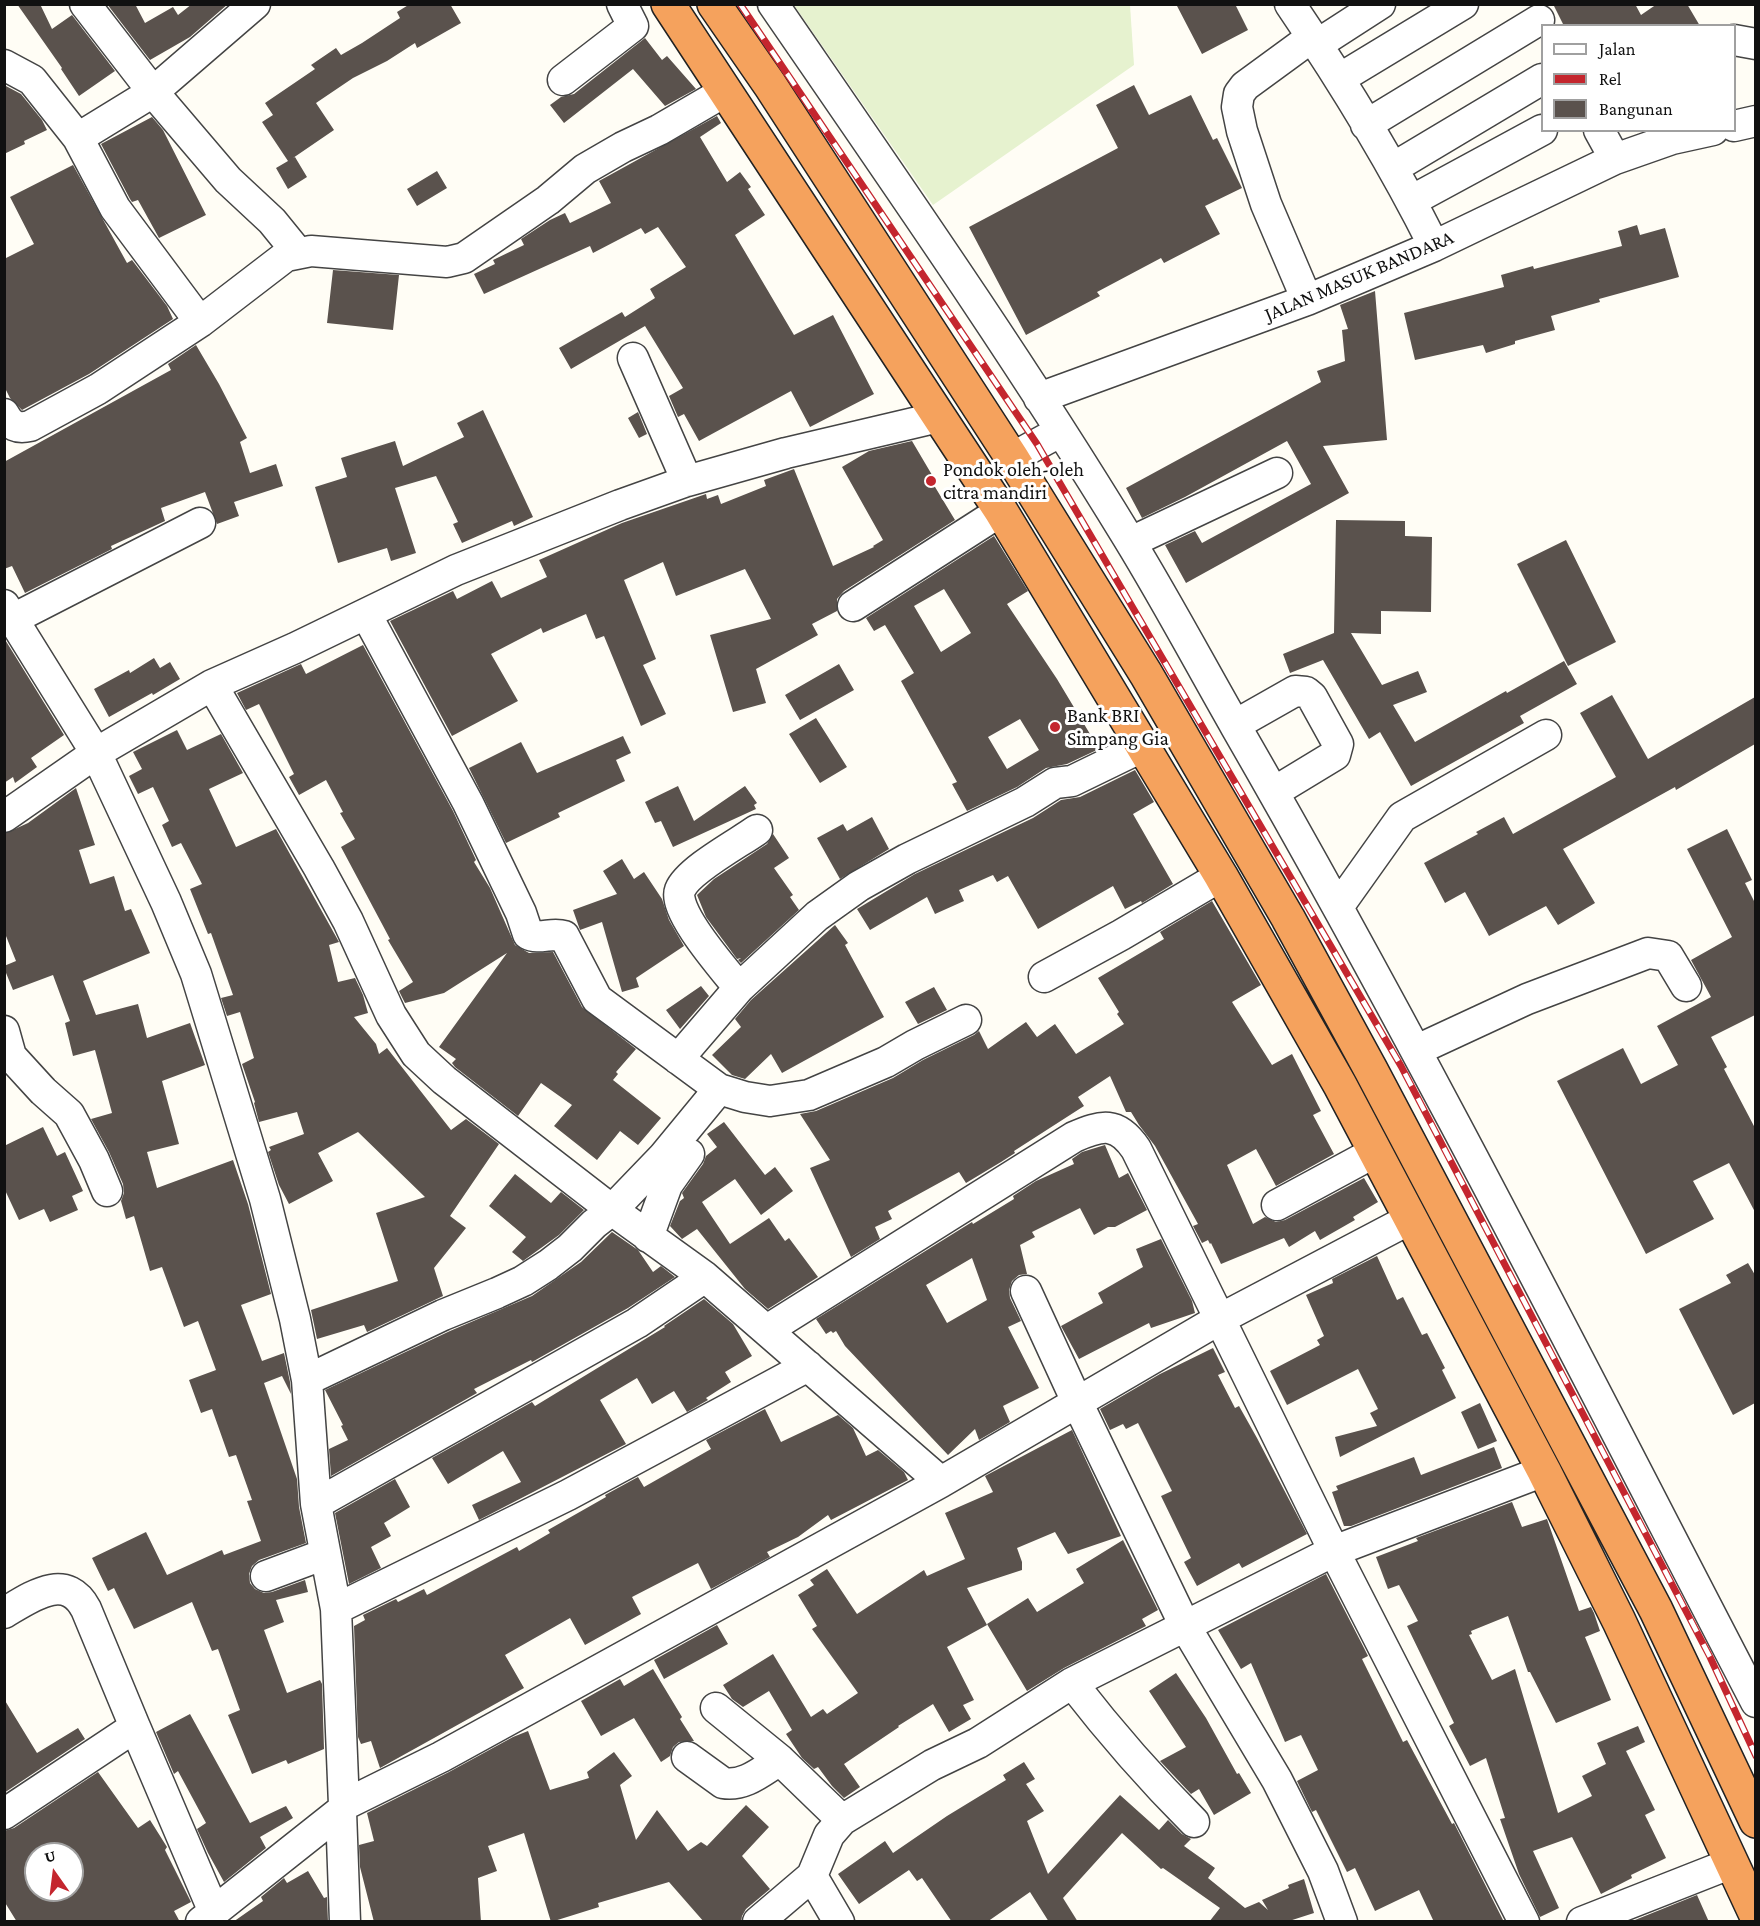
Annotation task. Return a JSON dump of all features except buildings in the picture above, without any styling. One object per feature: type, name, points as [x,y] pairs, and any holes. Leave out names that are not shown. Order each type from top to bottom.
[{"type":"highway","points":[[668,4],[1001,511],[1221,876],[1340,1085],[1544,1471],[1619,1621],[1755,1915]]},
{"type":"highway","points":[[714,4],[770,86],[1012,458],[1152,684],[1288,918],[1371,1070],[1656,1610],[1755,1821]]},
{"type":"highway","points":[[1340,1085],[1371,1070]]},
{"type":"street","points":[[85,4],[153,92],[228,180],[266,215],[298,253]]},
{"type":"street","points":[[78,138],[153,92],[255,4]]},
{"type":"street","points":[[563,80],[633,26],[622,4]]},
{"type":"street","points":[[773,4],[1061,431],[1131,542],[1274,792],[1417,1050],[1755,1702]]},
{"type":"street","points":[[1290,4],[1340,79],[1393,168],[1434,246]]},
{"type":"street","points":[[1307,300],[1266,204],[1242,131],[1237,107],[1239,94],[1245,86],[1315,41],[1380,4]]},
{"type":"street","points":[[1340,79],[1462,4]]},
{"type":"street","points":[[1366,125],[1537,17]]},
{"type":"street","points":[[1736,40],[1755,44]]},
{"type":"street","points":[[4,65],[32,80],[78,138],[115,208],[200,321]]},
{"type":"street","points":[[1393,168],[1541,80]]},
{"type":"street","points":[[4,414],[14,427],[30,426],[98,389],[200,321],[286,256],[311,251],[423,261],[447,262],[464,258],[538,206],[585,169],[726,91]]},
{"type":"street","points":[[1736,126],[1755,121]]},
{"type":"street","points":[[1411,201],[1541,131]]},
{"type":"street","points":[[1600,132],[1615,159]]},
{"type":"street","name":"JALAN MASUK BANDARA","points":[[1039,398],[1307,300],[1434,246],[1615,159],[1673,135],[1697,132]]},
{"type":"street","points":[[633,358],[687,481]]},
{"type":"street","points":[[4,817],[96,753],[212,685],[456,570],[687,481],[786,453],[939,417]]},
{"type":"street","points":[[1012,458],[1061,431]]},
{"type":"street","points":[[1131,542],[1277,473]]},
{"type":"street","points":[[853,606],[1001,511]]},
{"type":"street","points":[[200,523],[9,612],[96,753],[166,902],[196,974],[265,1199],[295,1319],[307,1380],[316,1504],[336,1609],[345,1922]]},
{"type":"street","points":[[366,614],[468,803],[521,913],[528,934],[535,937],[558,934],[564,936],[597,999],[719,1089],[745,1097],[770,1101],[809,1095],[886,1062],[966,1020]]},
{"type":"street","points":[[212,685],[319,868],[348,921],[391,1015],[416,1054],[444,1080],[612,1210],[705,1276],[940,1482]]},
{"type":"street","points":[[1235,725],[1295,691],[1306,692],[1312,697],[1338,744],[1335,755],[1274,792]]},
{"type":"street","points":[[1338,908],[1402,817],[1546,735]]},
{"type":"street","points":[[678,1059],[739,988],[817,916],[859,886],[907,859],[1025,802],[1055,783],[1072,781],[1144,746]]},
{"type":"street","points":[[739,988],[697,934],[681,907],[679,892],[708,861],[757,830]]},
{"type":"street","points":[[1044,977],[1221,876]]},
{"type":"street","points":[[1417,1050],[1527,999],[1648,953],[1668,956],[1686,986]]},
{"type":"street","points":[[4,1031],[11,1056],[69,1114],[94,1160],[107,1191]]},
{"type":"street","points":[[307,1380],[433,1320],[523,1281],[570,1248],[612,1210],[663,1157],[719,1089]]},
{"type":"street","points":[[767,1330],[1074,1137],[1095,1128],[1113,1128],[1127,1136],[1136,1149],[1218,1320],[1334,1551],[1524,1922]]},
{"type":"street","points":[[1277,1205],[1375,1152]]},
{"type":"street","points":[[648,1237],[667,1185],[689,1154]]},
{"type":"street","points":[[4,1613],[32,1596],[48,1590],[61,1589],[75,1594],[86,1609],[135,1727],[207,1917],[342,1808],[441,1757],[940,1482],[1078,1404],[1218,1320],[1410,1219]]},
{"type":"street","points":[[316,1504],[637,1323],[705,1276]]},
{"type":"street","points":[[1026,1292],[1185,1626],[1277,1780],[1323,1871],[1342,1922]]},
{"type":"street","points":[[336,1609],[568,1495],[808,1366]]},
{"type":"street","points":[[758,1922],[812,1876],[829,1835],[842,1820],[932,1765],[978,1743],[1072,1683],[1334,1551],[1544,1471]]},
{"type":"street","points":[[266,1576],[325,1554]]},
{"type":"street","points":[[1072,1683],[1115,1738],[1194,1822]]},
{"type":"street","points":[[716,1708],[780,1760],[842,1820]]},
{"type":"street","points":[[4,1814],[135,1727]]},
{"type":"street","points":[[687,1756],[723,1783],[731,1785],[746,1781],[780,1760]]},
{"type":"street","points":[[1582,1922],[1731,1863]]},
{"type":"street","points":[[812,1876],[839,1922]]},
{"type":"green space","points":[[794,5],[1130,5],[1134,65],[933,205]]},
{"type":"railway","points":[[740,4],[1037,444],[1401,1066],[1710,1657],[1756,1756]]},
{"type":"place","name":"Pondok oleh-oleh citra mandiri","points":[[931,481]]},
{"type":"place","name":"Bank BRI Simpang Gia","points":[[1055,727]]}]
